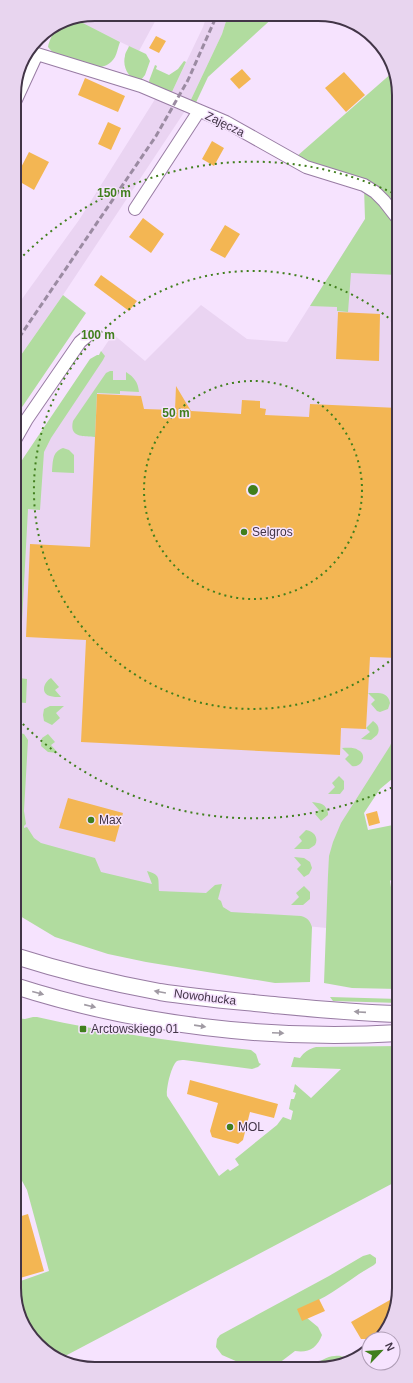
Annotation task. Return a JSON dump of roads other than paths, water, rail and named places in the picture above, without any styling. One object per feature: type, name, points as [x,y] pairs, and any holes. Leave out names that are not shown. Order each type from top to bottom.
[{"type":"main road","name":"Nowohucka","points":[[21,958],[51,967],[167,993],[308,1008],[392,1014]]},
{"type":"main road","points":[[21,988],[120,1013],[213,1028],[317,1035],[392,1033]]},
{"type":"street","name":"Zajęcza","points":[[21,88],[37,54],[141,86],[226,122],[306,167],[364,185],[384,201],[392,211]]},
{"type":"street","points":[[135,209],[199,111]]},
{"type":"street","points":[[21,430],[80,342],[86,337]]},
{"type":"railway","points":[[21,335],[156,136],[188,80],[214,21]]},
{"type":"place","name":"Selgros","points":[[244,532]]},
{"type":"place","name":"Max","points":[[91,820]]},
{"type":"place","name":"Arctowskiego 01","points":[[83,1029]]},
{"type":"place","name":"MOL","points":[[230,1127]]}]
